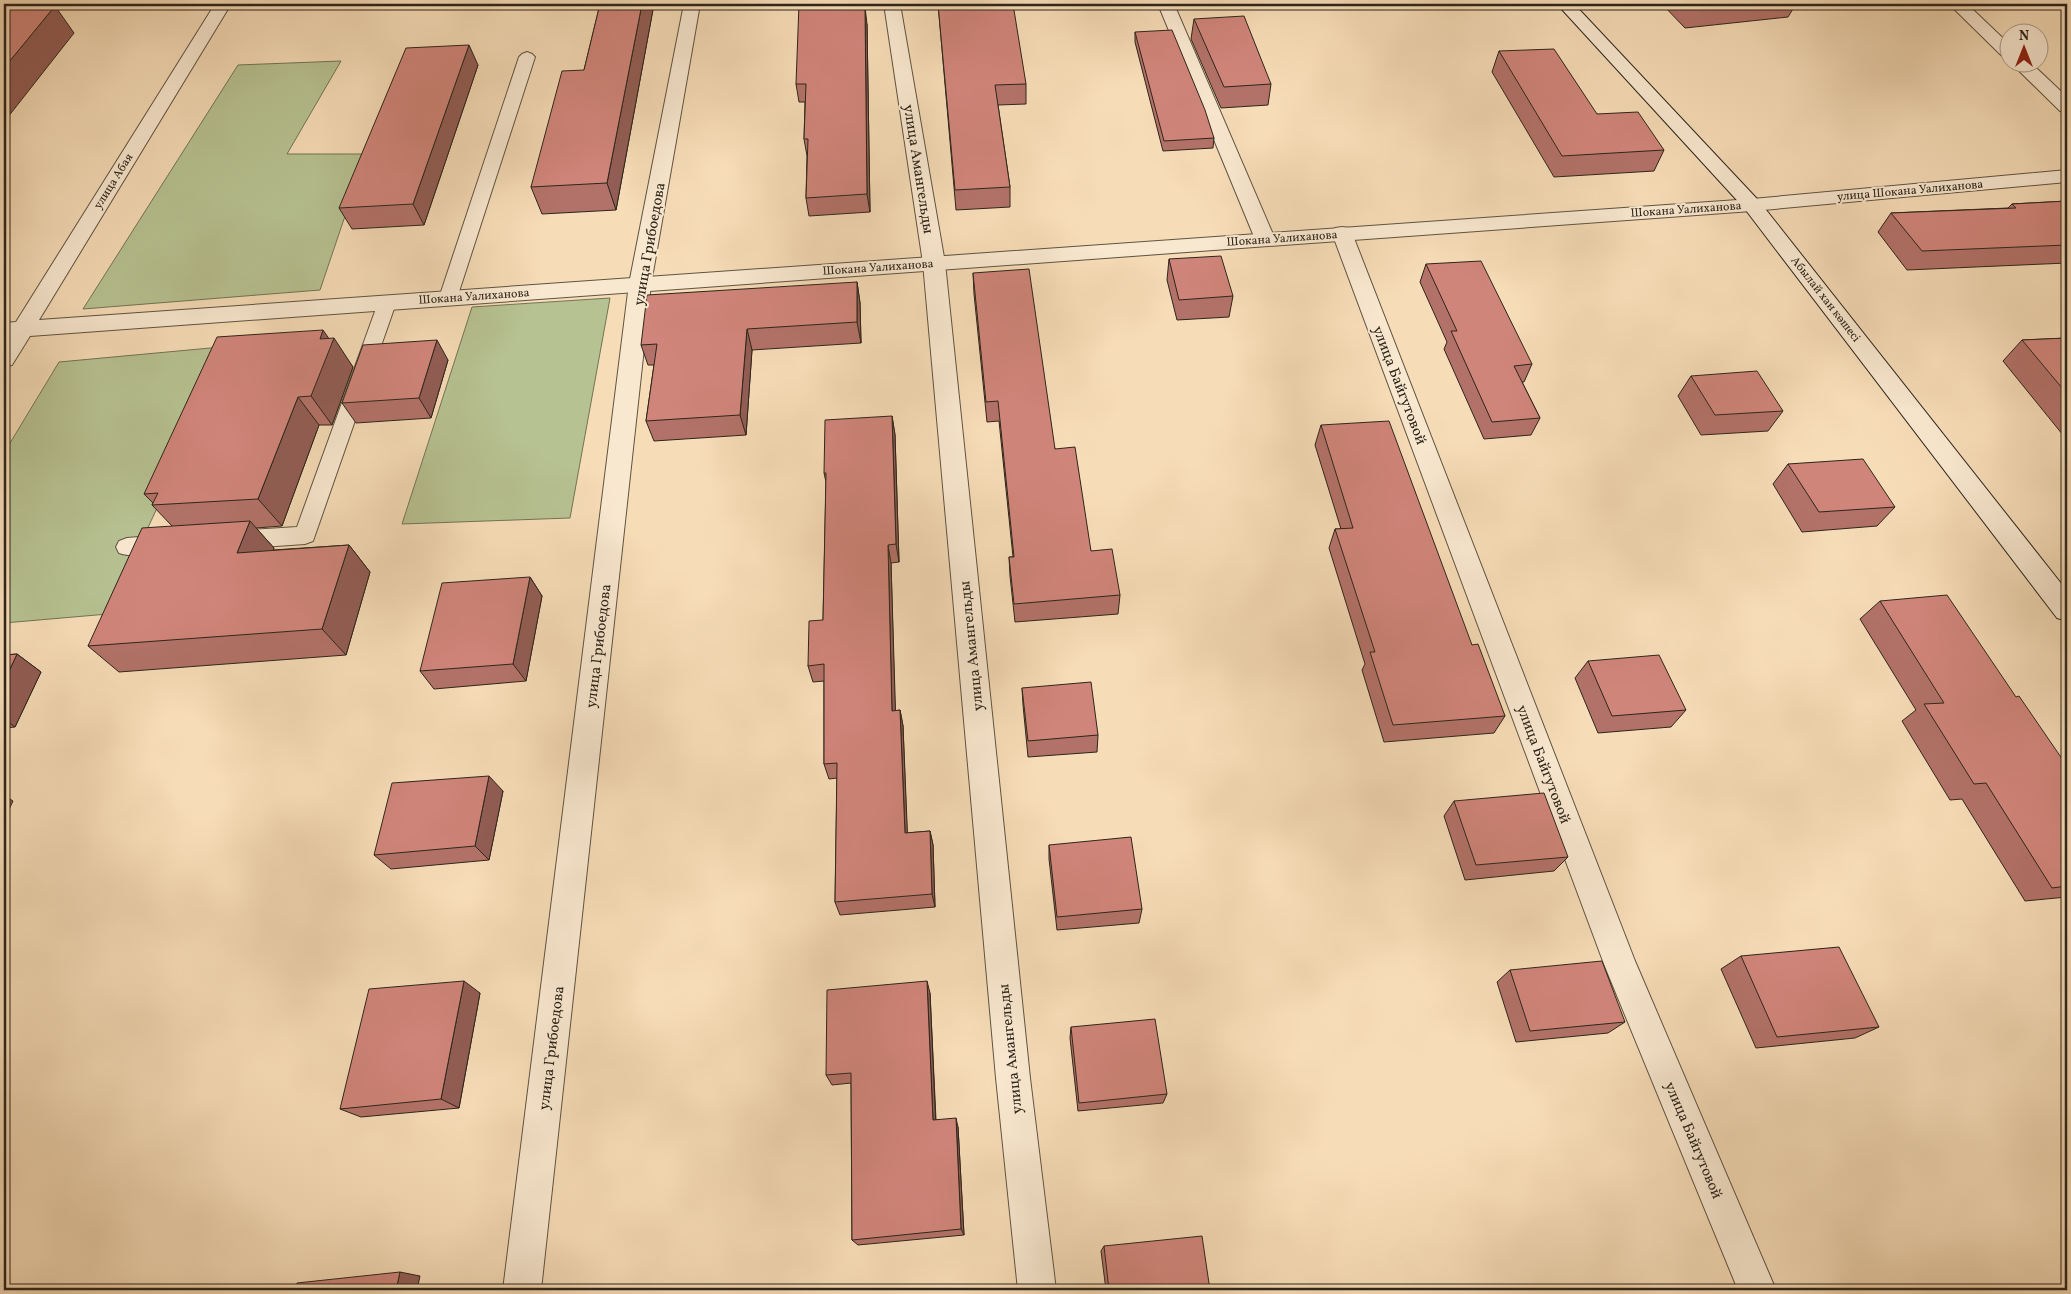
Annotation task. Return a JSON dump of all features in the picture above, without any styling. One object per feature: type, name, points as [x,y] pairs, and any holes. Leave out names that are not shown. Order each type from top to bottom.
[{"type":"street","name":"улица Абая","points":[[4,359],[13,330],[223,4]]},
{"type":"street","name":"улица Грибоедова","points":[[522,1290],[640,284],[692,4]]},
{"type":"street","name":"улица Амангельды","points":[[892,4],[934,263],[1011,1058],[1037,1290]]},
{"type":"street","points":[[1166,4],[1265,239]]},
{"type":"street","name":"Абылай хан көшесі","points":[[1566,4],[1752,205],[2067,610]]},
{"type":"street","points":[[1957,4],[1998,43]]},
{"type":"street","points":[[2029,72],[2067,108]]},
{"type":"street","name":"улица Шокана Уалиханова","points":[[1752,205],[2067,176]]},
{"type":"street","name":"Шокана Уалиханова","points":[[13,330],[1752,205]]},
{"type":"street","name":"улица Байгутовой","points":[[1342,233],[1620,964],[1757,1290]]},
{"type":"lane","points":[[448,298],[528,57]]},
{"type":"lane","points":[[216,541],[305,535],[387,303]]},
{"type":"lane","points":[[127,547],[186,543]]},
{"type":"green space","points":[[341,61],[287,154],[366,154],[320,290],[83,309],[238,65]]},
{"type":"green space","points":[[610,298],[570,518],[402,524],[472,307]]},
{"type":"green space","points":[[232,346],[108,614],[4,623],[4,453],[59,362]]},
{"type":"building","points":[[600,4],[642,4],[607,183],[531,187],[562,71],[584,70]]},
{"type":"building","points":[[799,4],[844,4],[844,8],[865,7],[867,194],[806,198],[808,139],[804,139],[806,84],[796,84]]},
{"type":"building","points":[[938,4],[1013,4],[1026,84],[995,85],[1010,187],[955,190]]},
{"type":"building","points":[[55,6],[4,68],[4,8]]},
{"type":"building","points":[[1244,16],[1271,84],[1224,87],[1194,19]]},
{"type":"building","points":[[1172,30],[1205,110],[1214,138],[1164,141],[1135,32]]},
{"type":"building","points":[[469,45],[413,204],[339,208],[406,48]]},
{"type":"building","points":[[1554,49],[1597,114],[1638,112],[1664,150],[1562,156],[1499,51]]},
{"type":"building","points":[[2067,201],[2067,245],[1922,251],[1891,213],[2016,208],[2012,204]]},
{"type":"building","points":[[1221,256],[1233,296],[1179,300],[1169,259]]},
{"type":"building","points":[[1481,261],[1532,364],[1514,366],[1540,418],[1492,422],[1451,331],[1457,331],[1426,264]]},
{"type":"building","points":[[1029,269],[1055,449],[1075,447],[1091,551],[1112,549],[1120,595],[1014,604],[1009,557],[1014,557],[998,401],[986,402],[973,273]]},
{"type":"building","points":[[857,282],[857,322],[747,329],[740,415],[646,421],[657,344],[641,345],[647,295]]},
{"type":"building","points":[[323,330],[320,339],[334,338],[311,396],[298,397],[258,499],[152,505],[158,493],[144,494],[217,337]]},
{"type":"building","points":[[2067,338],[2067,394],[2022,340]]},
{"type":"building","points":[[437,340],[419,398],[342,403],[363,345]]},
{"type":"building","points":[[1757,371],[1783,411],[1715,415],[1691,376]]},
{"type":"building","points":[[892,416],[896,544],[888,545],[892,711],[900,710],[905,833],[930,831],[932,894],[835,902],[837,763],[824,764],[824,664],[808,666],[809,621],[823,620],[826,473],[824,473],[825,420]]},
{"type":"building","points":[[1389,421],[1472,645],[1478,644],[1505,716],[1393,725],[1370,652],[1375,652],[1335,529],[1353,528],[1321,425]]},
{"type":"building","points":[[1863,459],[1895,507],[1819,512],[1788,464]]},
{"type":"building","points":[[250,521],[237,553],[349,545],[322,629],[88,646],[142,528]]},
{"type":"building","points":[[530,577],[513,664],[420,671],[442,583]]},
{"type":"building","points":[[1947,595],[2016,697],[2019,696],[2067,766],[2067,886],[2052,888],[1986,783],[1974,784],[1924,704],[1944,703],[1880,601]]},
{"type":"building","points":[[17,654],[4,682],[4,655]]},
{"type":"building","points":[[1659,655],[1686,710],[1612,716],[1588,661]]},
{"type":"building","points":[[1091,682],[1098,735],[1028,741],[1022,688]]},
{"type":"building","points":[[489,776],[475,846],[374,855],[392,783]]},
{"type":"building","points":[[1544,793],[1568,857],[1476,865],[1454,801]]},
{"type":"building","points":[[1131,837],[1142,909],[1057,917],[1049,845]]},
{"type":"building","points":[[1839,947],[1879,1027],[1777,1037],[1741,956]]},
{"type":"building","points":[[1602,961],[1625,1022],[1530,1031],[1510,970]]},
{"type":"building","points":[[464,981],[441,1099],[340,1109],[369,989]]},
{"type":"building","points":[[927,981],[933,1120],[956,1118],[961,1229],[852,1240],[851,1073],[826,1075],[827,990]]},
{"type":"building","points":[[1155,1019],[1167,1094],[1079,1103],[1071,1027]]},
{"type":"building","points":[[1202,1236],[1210,1290],[1109,1290],[1104,1246]]},
{"type":"building","points":[[400,1272],[396,1290],[295,1290],[297,1283]]}]
